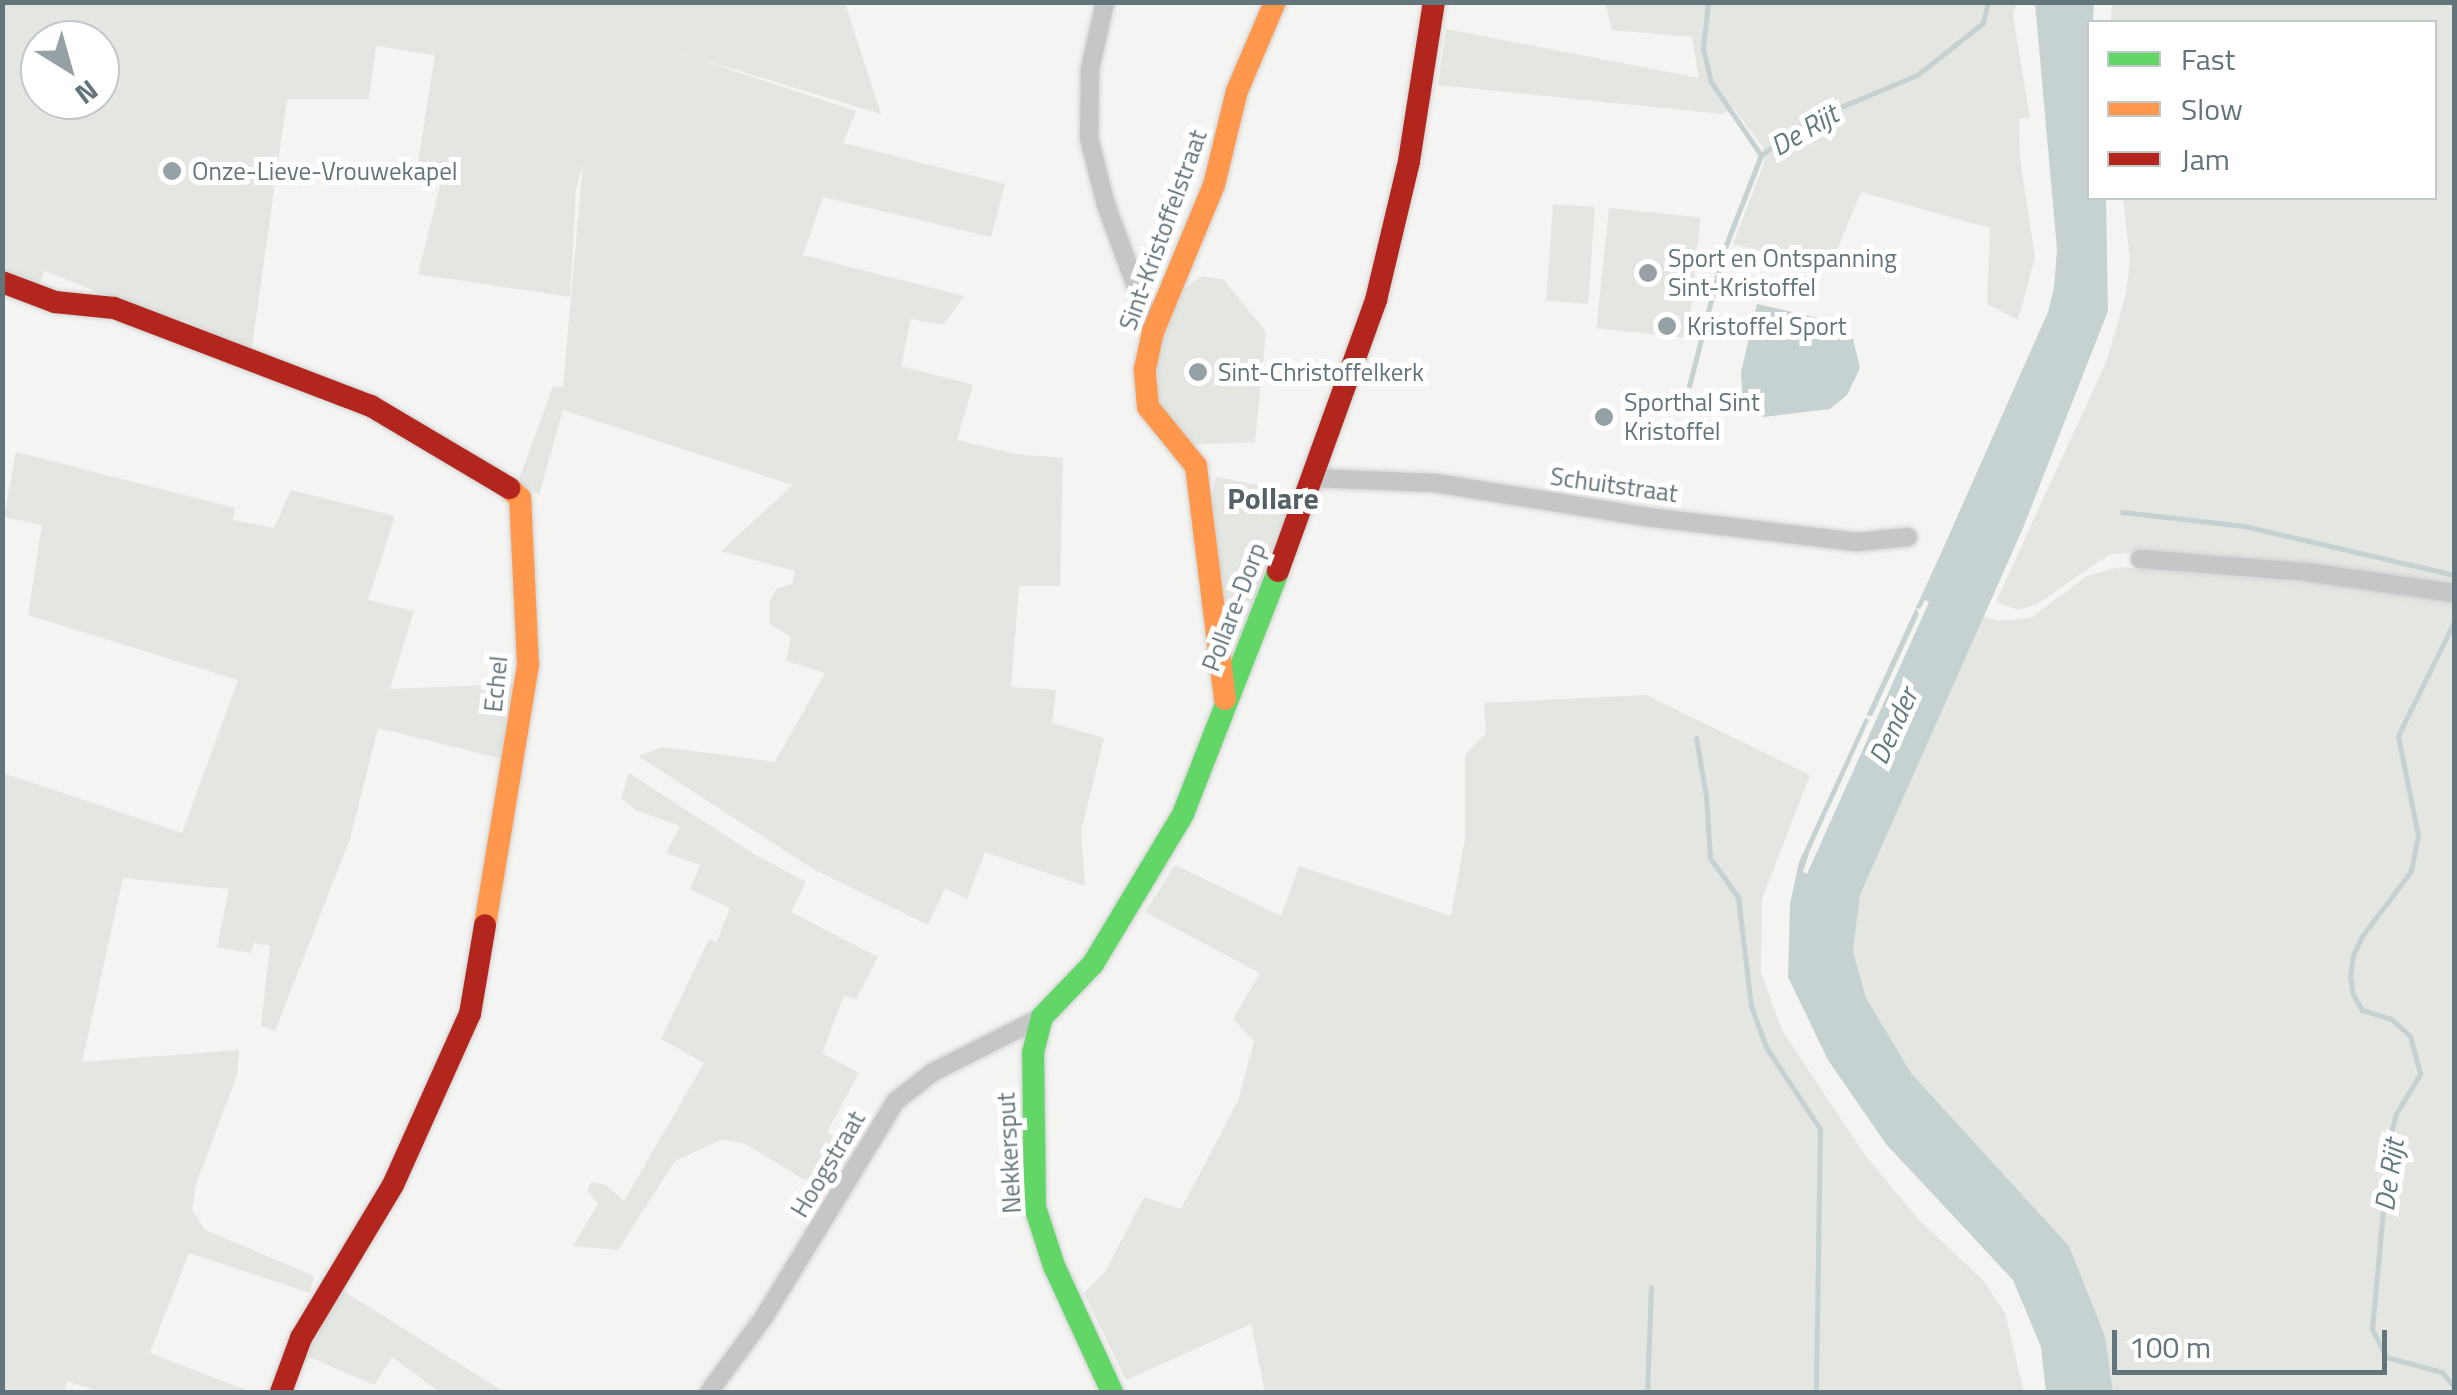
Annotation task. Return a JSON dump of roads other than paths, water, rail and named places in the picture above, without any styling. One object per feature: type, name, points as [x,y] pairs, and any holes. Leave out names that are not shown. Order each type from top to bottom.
[{"type":"street","points":[[1106,2],[1090,69],[1089,138],[1106,205],[1153,332]]},
{"type":"street","name":"Sint-Kristoffelstraat","points":[[1226,704],[1196,466],[1156,421],[1144,392],[1153,332],[1214,185],[1237,91],[1275,2]]},
{"type":"street","name":"Pollare-Dorp","points":[[1042,1017],[1093,964],[1145,884],[1183,814],[1226,704],[1376,300],[1412,143],[1434,2]]},
{"type":"street","name":"Echel","points":[[2,282],[25,294],[55,302],[114,308],[371,406],[502,481],[520,498],[528,666],[470,1014],[393,1185],[301,1338],[280,1392]]},
{"type":"street","name":"Schuitstraat","points":[[1312,478],[1435,483],[1647,517],[1858,542],[1908,537]]},
{"type":"street","points":[[2140,559],[2227,564],[2451,592]]},
{"type":"street","name":"Hoogstraat","points":[[709,1392],[764,1316],[896,1101],[933,1072],[1042,1017]]},
{"type":"street","name":"Nekkersput","points":[[1042,1017],[1033,1052],[1035,1207],[1054,1266],[1112,1392]]},
{"type":"water","name":"Dender","points":[[2035,3],[2094,3],[2093,20],[2087,20],[2087,200],[2106,200],[2108,311],[2023,528],[1860,895],[1853,951],[1866,998],[1911,1073],[2069,1246],[2105,1336],[2113,1392],[2046,1392],[2041,1347],[2013,1280],[1886,1144],[1828,1060],[1788,977],[1790,904],[1799,862],[2048,312],[2057,249]]},
{"type":"water","points":[[1757,304],[1822,319],[1853,339],[1860,368],[1847,395],[1830,409],[1764,417],[1743,407],[1741,372]]},
{"type":"waterway","points":[[1708,2],[1703,48],[1711,82],[1761,155]]},
{"type":"waterway","name":"De Rijt","points":[[1689,386],[1724,250],[1761,155],[1810,120],[1917,75],[1983,23],[1988,2]]},
{"type":"waterway","points":[[2122,512],[2244,526],[2454,575]]},
{"type":"waterway","name":"De Rijt","points":[[2454,622],[2398,736],[2418,835],[2411,871],[2362,936],[2353,955],[2350,976],[2353,994],[2362,1010],[2391,1019],[2410,1036],[2420,1074],[2396,1114],[2390,1135],[2372,1329],[2386,1357],[2442,1372],[2454,1387]]},
{"type":"waterway","points":[[1696,738],[1706,796],[1710,858],[1738,897],[1751,1006],[1766,1047],[1820,1129],[1816,1392]]},
{"type":"waterway","points":[[1647,1392],[1651,1287]]},
{"type":"place","name":"Onze-Lieve-Vrouwekapel","points":[[172,171]]},
{"type":"place","name":"Sport en Ontspanning Sint-Kristoffel","points":[[1648,273]]},
{"type":"place","name":"Kristoffel Sport","points":[[1667,326]]},
{"type":"place","name":"Sint-Christoffelkerk","points":[[1198,372]]},
{"type":"place","name":"Sporthal Sint Kristoffel","points":[[1604,417]]},
{"type":"district","name":"Pollare","points":[[1273,498]]}]
